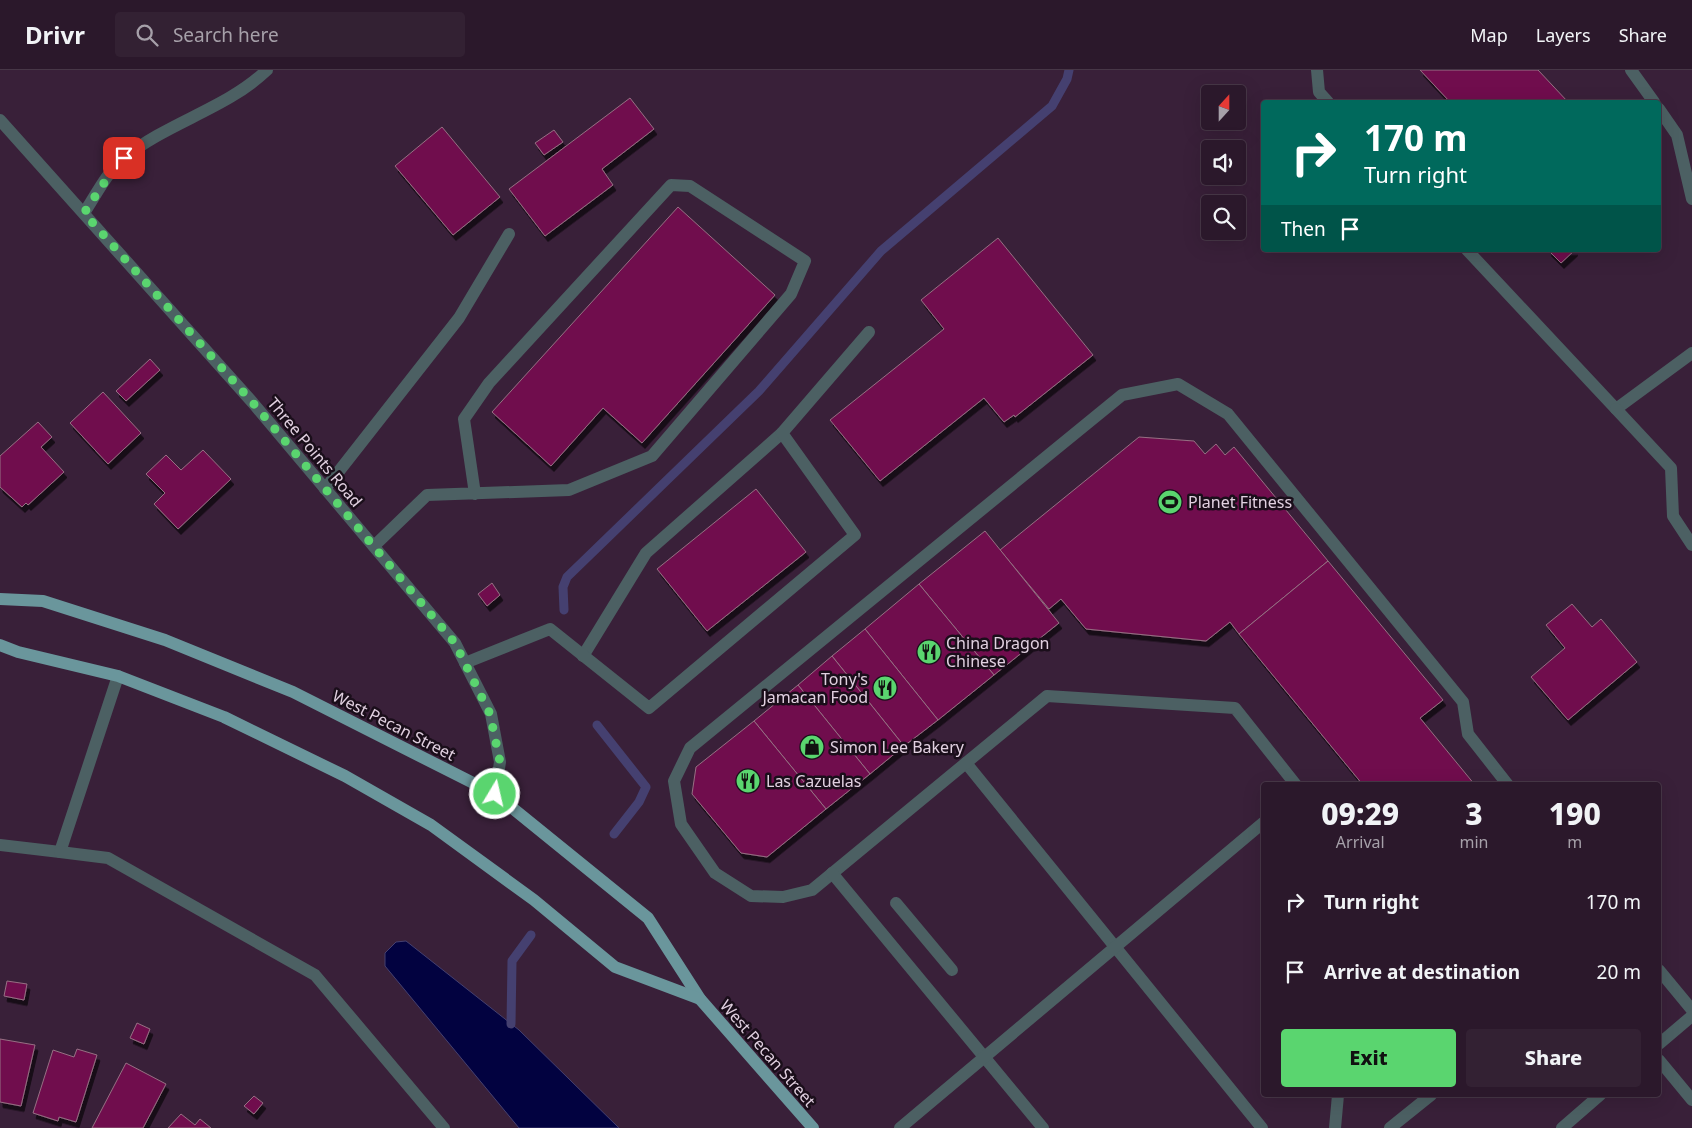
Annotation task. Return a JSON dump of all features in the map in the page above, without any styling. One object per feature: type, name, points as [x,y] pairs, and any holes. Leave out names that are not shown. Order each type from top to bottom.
[{"type":"main road","name":"West Pecan Street","points":[[0,600],[43,601],[165,640],[293,692],[495,794],[648,918],[700,999],[813,1128]]},
{"type":"main road","name":"West Pecan Street","points":[[0,645],[18,652],[118,676],[224,717],[345,776],[431,826],[534,900],[615,966],[700,999]]},
{"type":"street","points":[[84,213],[112,171],[124,158],[168,131],[252,85],[268,70]]},
{"type":"street","points":[[1317,70],[1319,92],[1326,100]]},
{"type":"street","points":[[1632,70],[1653,100]]},
{"type":"street","points":[[1661,111],[1677,135],[1692,199]]},
{"type":"street","name":"Three Points Road","points":[[0,120],[253,403],[455,643],[490,714],[500,762],[495,794]]},
{"type":"street","points":[[374,546],[427,495],[475,494],[569,490],[652,456],[791,294],[805,261],[690,186],[671,185],[488,383],[464,419],[475,494]]},
{"type":"street","points":[[325,489],[459,318],[509,234]]},
{"type":"street","points":[[1469,252],[1670,468],[1673,516],[1692,546]]},
{"type":"street","points":[[583,656],[646,553],[782,434],[869,332]]},
{"type":"street","points":[[1616,409],[1692,353]]},
{"type":"street","points":[[1294,782],[1234,708],[1047,696],[812,890],[783,897],[751,896],[715,873],[680,824],[674,781],[690,748],[1122,395],[1178,384],[1228,414],[1463,702],[1468,734],[1506,782]]},
{"type":"street","points":[[465,663],[550,630],[649,708],[855,535],[782,434]]},
{"type":"street","points":[[60,852],[118,676]]},
{"type":"street","points":[[966,763],[1262,1128]]},
{"type":"street","points":[[900,1128],[1261,825]]},
{"type":"street","points":[[0,845],[108,858],[315,975],[444,1128]]},
{"type":"street","points":[[832,873],[1043,1128]]},
{"type":"street","points":[[896,903],[952,970]]},
{"type":"street","points":[[1661,972],[1692,1010]]},
{"type":"street","points":[[1661,1042],[1692,1016]]},
{"type":"street","points":[[1661,1062],[1692,1100]]},
{"type":"street","points":[[1335,1128],[1338,1097]]},
{"type":"street","points":[[1390,1128],[1428,1097]]},
{"type":"street","points":[[1562,1128],[1598,1097]]},
{"type":"shaded area","points":[[406,941],[519,1030],[619,1128],[519,1128],[385,966],[385,953],[396,942]]},
{"type":"building","points":[[1420,70],[1538,70],[1566,100],[1448,100]]},
{"type":"building","points":[[630,98],[654,129],[602,169],[613,185],[545,236],[509,189]]},
{"type":"building","points":[[442,127],[500,197],[453,235],[395,166]]},
{"type":"building","points":[[554,130],[563,142],[544,155],[535,143]]},
{"type":"building","points":[[678,207],[775,295],[642,443],[603,408],[551,466],[492,412]]},
{"type":"building","points":[[998,238],[1093,355],[1015,417],[1014,415],[1004,422],[984,398],[880,481],[830,420],[944,329],[921,300]]},
{"type":"building","points":[[1550,252],[1573,252],[1561,263]]},
{"type":"building","points":[[150,359],[160,370],[126,401],[116,391]]},
{"type":"building","points":[[103,392],[141,433],[108,464],[70,423]]},
{"type":"building","points":[[38,422],[52,437],[41,447],[64,472],[28,505],[26,503],[22,507],[0,487],[0,456]]},
{"type":"building","name":"Planet Fitness","points":[[1139,437],[1194,441],[1205,454],[1216,444],[1225,455],[1234,447],[1328,561],[1239,634],[1230,622],[1206,641],[1086,629],[1061,599],[1049,609],[1000,550]]},
{"type":"building","points":[[203,450],[231,479],[178,529],[154,504],[165,493],[146,474],[166,455],[181,470]]},
{"type":"building","points":[[756,489],[806,552],[707,631],[657,569]]},
{"type":"building","points":[[985,531],[1059,623],[994,675],[919,584]]},
{"type":"building","points":[[1328,561],[1443,700],[1420,718],[1473,782],[1361,782],[1239,634]]},
{"type":"building","points":[[492,583],[500,595],[487,606],[478,594]]},
{"type":"building","name":"China Dragon Chinese","points":[[919,584],[994,675],[938,720],[865,629]]},
{"type":"building","points":[[1572,604],[1592,627],[1601,619],[1637,662],[1568,720],[1531,677],[1565,648],[1546,625]]},
{"type":"building","name":"Tony's Jamacan Food","points":[[865,629],[938,720],[904,746],[832,656]]},
{"type":"building","points":[[832,656],[904,746],[870,774],[798,685]]},
{"type":"building","name":"Simon Lee Bakery","points":[[798,685],[870,774],[826,809],[754,721]]},
{"type":"building","name":"Las Cazuelas","points":[[754,721],[826,809],[767,857],[741,853],[692,794],[696,767]]},
{"type":"building","points":[[7,981],[27,984],[24,1000],[4,996]]},
{"type":"building","points":[[137,1023],[150,1029],[144,1044],[130,1038]]},
{"type":"building","points":[[0,1039],[35,1045],[21,1106],[0,1102]]},
{"type":"building","points":[[77,1049],[97,1055],[76,1122],[59,1117],[58,1121],[33,1113],[53,1050],[74,1057]]},
{"type":"building","points":[[126,1063],[166,1084],[143,1128],[92,1128]]},
{"type":"building","points":[[254,1096],[263,1103],[254,1114],[244,1106]]},
{"type":"building","points":[[181,1114],[195,1125],[200,1119],[211,1128],[168,1128]]},
{"type":"waterway","points":[[564,610],[563,587],[567,577],[759,391],[881,251],[1052,106],[1067,79],[1069,70]]},
{"type":"waterway","points":[[597,725],[646,787],[639,802],[614,834]]},
{"type":"waterway","points":[[511,1024],[512,961],[531,935]]},
{"type":"place","name":"Planet Fitness","points":[[1170,502]]},
{"type":"place","name":"China Dragon Chinese","points":[[929,652]]},
{"type":"place","name":"Tony's Jamacan Food","points":[[885,688]]},
{"type":"place","name":"Simon Lee Bakery","points":[[812,747]]},
{"type":"place","name":"Las Cazuelas","points":[[748,781]]},
{"type":"route","points":[[124,158],[112,171],[84,213],[253,403],[455,643],[490,714],[500,762],[495,794]]}]
